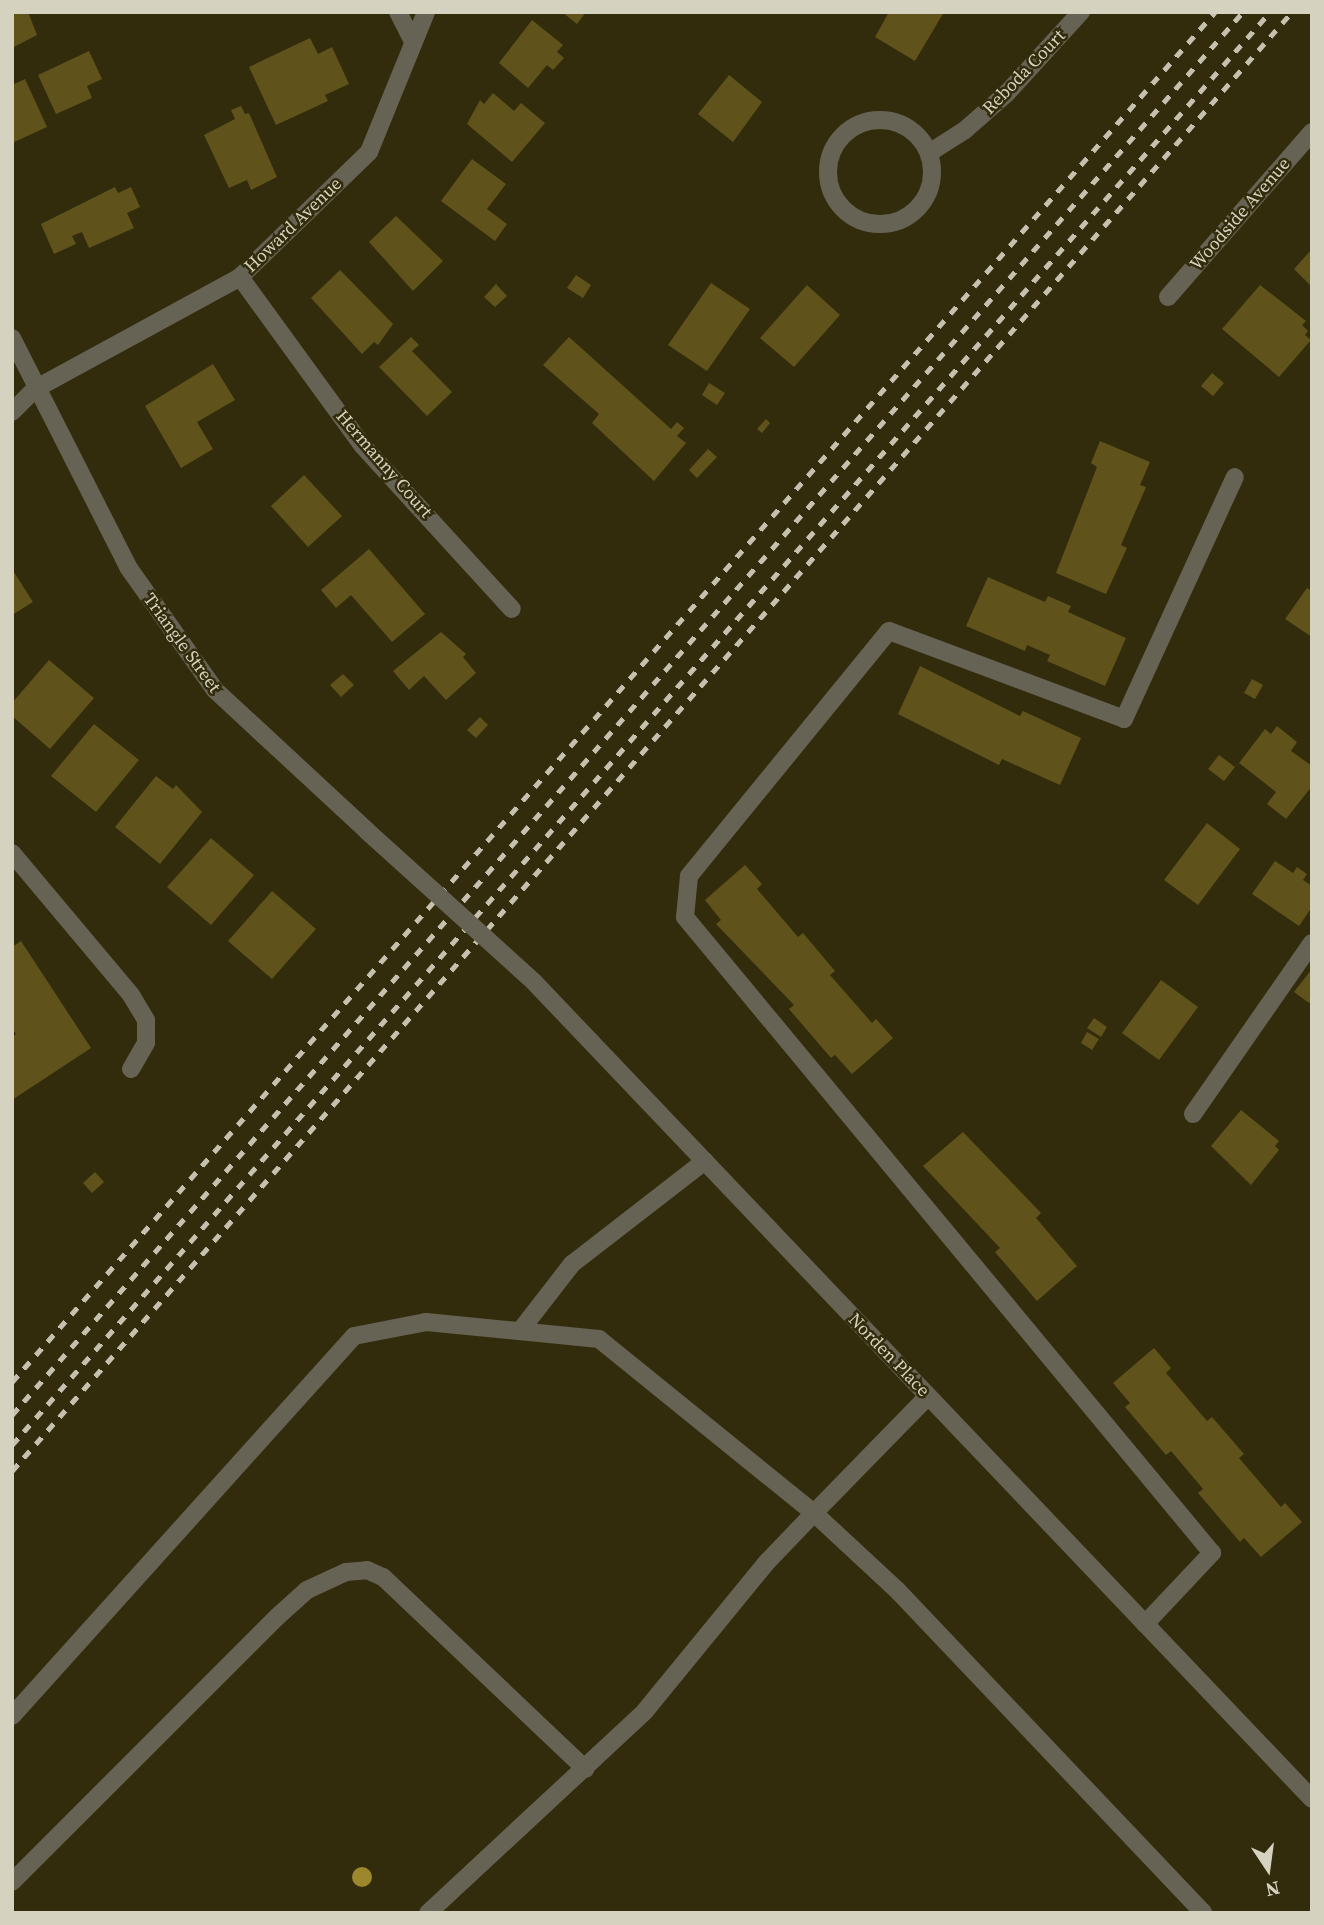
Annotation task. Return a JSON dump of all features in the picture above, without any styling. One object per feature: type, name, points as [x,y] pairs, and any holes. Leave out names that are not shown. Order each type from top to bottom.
[{"type":"street","points":[[398,12],[412,41]]},
{"type":"street","name":"Howard Avenue","points":[[12,412],[35,389],[240,277],[369,152],[426,12]]},
{"type":"street","name":"Reboda Court","points":[[929,153],[965,130],[1007,93],[1081,12]]},
{"type":"street","points":[[870,120],[905,126],[929,153],[930,188],[908,217],[873,223],[855,218],[832,191],[831,155],[839,139],[870,120]]},
{"type":"street","name":"Woodside Avenue","points":[[1168,297],[1312,132]]},
{"type":"street","name":"Hermanny Court","points":[[240,277],[362,445],[512,609]]},
{"type":"street","name":"Triangle Street","points":[[12,338],[35,389],[128,567],[215,690],[460,918]]},
{"type":"street","points":[[1145,1624],[1212,1553],[685,917],[688,876],[888,631],[1124,719],[1235,477]]},
{"type":"street","points":[[12,853],[131,995],[146,1020],[146,1043],[131,1069]]},
{"type":"street","name":"Norden Place","points":[[460,918],[534,982],[1312,1799]]},
{"type":"street","points":[[1193,1114],[1312,943]]},
{"type":"street","points":[[520,1331],[572,1264],[705,1161]]},
{"type":"street","points":[[12,1716],[354,1336],[426,1322],[599,1339],[814,1513],[897,1590],[1203,1913]]},
{"type":"street","points":[[428,1913],[645,1711],[766,1563],[928,1396]]},
{"type":"street","points":[[12,1882],[277,1617],[307,1590],[346,1573],[367,1570],[383,1577],[585,1769]]},
{"type":"building","points":[[12,12],[28,12],[37,35],[12,48]]},
{"type":"building","points":[[562,12],[586,12],[577,24]]},
{"type":"building","points":[[889,12],[944,12],[915,61],[875,37]]},
{"type":"building","points":[[532,20],[563,45],[557,52],[564,58],[553,70],[547,65],[528,88],[499,63]]},
{"type":"building","points":[[310,38],[318,54],[332,47],[349,84],[325,95],[328,101],[276,125],[249,67]]},
{"type":"building","points":[[89,51],[102,79],[87,86],[92,98],[56,114],[38,75]]},
{"type":"building","points":[[729,75],[762,102],[733,142],[698,114]]},
{"type":"building","points":[[25,79],[47,127],[12,143],[12,85]]},
{"type":"building","points":[[493,93],[514,111],[521,103],[545,123],[512,162],[467,124],[480,100],[484,104]]},
{"type":"building","points":[[241,106],[245,114],[249,113],[277,177],[251,190],[247,180],[229,188],[204,135],[235,119],[231,110]]},
{"type":"building","points":[[472,159],[506,184],[487,209],[507,224],[495,241],[441,201]]},
{"type":"building","points":[[115,187],[118,193],[131,187],[140,207],[127,213],[134,228],[89,248],[82,232],[72,236],[76,244],[54,254],[41,224]]},
{"type":"building","points":[[396,216],[443,261],[413,291],[369,242]]},
{"type":"building","points":[[1312,249],[1312,287],[1294,269]]},
{"type":"building","points":[[340,270],[393,324],[378,345],[374,342],[362,354],[311,298]]},
{"type":"building","points":[[576,275],[591,285],[583,298],[567,288]]},
{"type":"building","points":[[711,283],[750,309],[707,371],[668,345]]},
{"type":"building","points":[[496,284],[507,296],[495,307],[484,297]]},
{"type":"building","points":[[807,285],[840,315],[794,367],[760,338]]},
{"type":"building","points":[[1260,285],[1306,321],[1302,325],[1308,331],[1305,335],[1311,340],[1279,377],[1222,329]]},
{"type":"building","points":[[411,337],[419,345],[412,351],[452,392],[427,416],[379,367]]},
{"type":"building","points":[[569,337],[671,429],[677,422],[684,428],[677,436],[686,443],[654,481],[592,423],[599,414],[543,365]]},
{"type":"building","points":[[213,364],[235,400],[197,422],[213,449],[181,468],[145,406]]},
{"type":"building","points":[[1212,373],[1224,383],[1213,396],[1201,386]]},
{"type":"building","points":[[709,383],[725,393],[717,405],[702,395]]},
{"type":"building","points":[[766,419],[770,423],[762,433],[757,429]]},
{"type":"building","points":[[1100,441],[1150,462],[1140,485],[1146,487],[1121,545],[1127,548],[1106,594],[1056,573],[1097,467],[1091,463]]},
{"type":"building","points":[[708,449],[717,457],[697,478],[689,470]]},
{"type":"building","points":[[304,475],[342,516],[308,547],[271,506]]},
{"type":"building","points":[[369,549],[425,614],[392,642],[351,595],[336,608],[321,590]]},
{"type":"building","points":[[12,569],[33,602],[12,615]]},
{"type":"building","points":[[988,577],[1045,602],[1048,596],[1071,606],[1068,612],[1126,638],[1105,686],[1047,661],[1050,655],[1027,645],[1025,651],[966,626]]},
{"type":"building","points":[[1307,588],[1312,591],[1312,637],[1285,619]]},
{"type":"building","points":[[441,632],[466,654],[463,657],[476,673],[446,700],[424,676],[409,690],[393,671]]},
{"type":"building","points":[[49,660],[94,698],[50,749],[12,716],[12,703]]},
{"type":"building","points":[[920,666],[1020,716],[1023,711],[1081,738],[1060,785],[1002,759],[999,765],[898,714]]},
{"type":"building","points":[[343,674],[354,685],[341,697],[330,685]]},
{"type":"building","points":[[1252,679],[1263,685],[1255,699],[1244,693]]},
{"type":"building","points":[[480,717],[488,725],[476,738],[467,730]]},
{"type":"building","points":[[94,724],[139,760],[96,812],[51,776]]},
{"type":"building","points":[[1277,726],[1297,742],[1291,751],[1312,766],[1312,786],[1286,819],[1267,804],[1276,792],[1239,763],[1265,729],[1271,734]]},
{"type":"building","points":[[1219,755],[1235,767],[1224,781],[1208,769]]},
{"type":"building","points":[[156,776],[173,789],[176,785],[202,812],[160,864],[115,827]]},
{"type":"building","points":[[1207,823],[1240,849],[1198,905],[1164,880]]},
{"type":"building","points":[[211,838],[254,875],[211,925],[167,887]]},
{"type":"building","points":[[1275,861],[1293,873],[1297,867],[1307,874],[1303,880],[1312,886],[1312,907],[1299,926],[1252,894]]},
{"type":"building","points":[[745,865],[762,884],[757,889],[798,937],[803,933],[835,971],[830,975],[872,1023],[876,1019],[893,1038],[852,1074],[835,1055],[831,1058],[789,1009],[794,1005],[716,924],[721,920],[705,900]]},
{"type":"building","points":[[272,891],[316,929],[272,979],[228,941]]},
{"type":"building","points":[[21,941],[91,1048],[12,1100],[12,1037],[16,1034],[12,1028],[12,947]]},
{"type":"building","points":[[1312,969],[1312,1000],[1309,1003],[1294,992]]},
{"type":"building","points":[[1161,980],[1198,1007],[1159,1060],[1122,1033]]},
{"type":"building","points":[[1094,1018],[1107,1027],[1101,1037],[1087,1028]]},
{"type":"building","points":[[1087,1032],[1099,1039],[1092,1050],[1081,1043]]},
{"type":"building","points":[[1241,1110],[1279,1141],[1275,1146],[1279,1150],[1251,1185],[1211,1146]]},
{"type":"building","points":[[963,1132],[1041,1213],[1036,1218],[1077,1266],[1037,1301],[995,1252],[1000,1248],[923,1166]]},
{"type":"building","points":[[95,1172],[104,1182],[92,1193],[83,1183]]},
{"type":"building","points":[[1154,1348],[1171,1368],[1166,1373],[1207,1421],[1212,1417],[1244,1454],[1239,1458],[1281,1507],[1285,1503],[1302,1522],[1261,1557],[1244,1538],[1240,1542],[1198,1493],[1203,1489],[1171,1451],[1166,1455],[1125,1407],[1130,1403],[1113,1383]]},
{"type":"railway","points":[[12,1382],[1215,12]]},
{"type":"railway","points":[[12,1415],[1243,12]]},
{"type":"railway","points":[[12,1445],[1270,12]]},
{"type":"railway","points":[[12,1471],[1292,12]]}]
